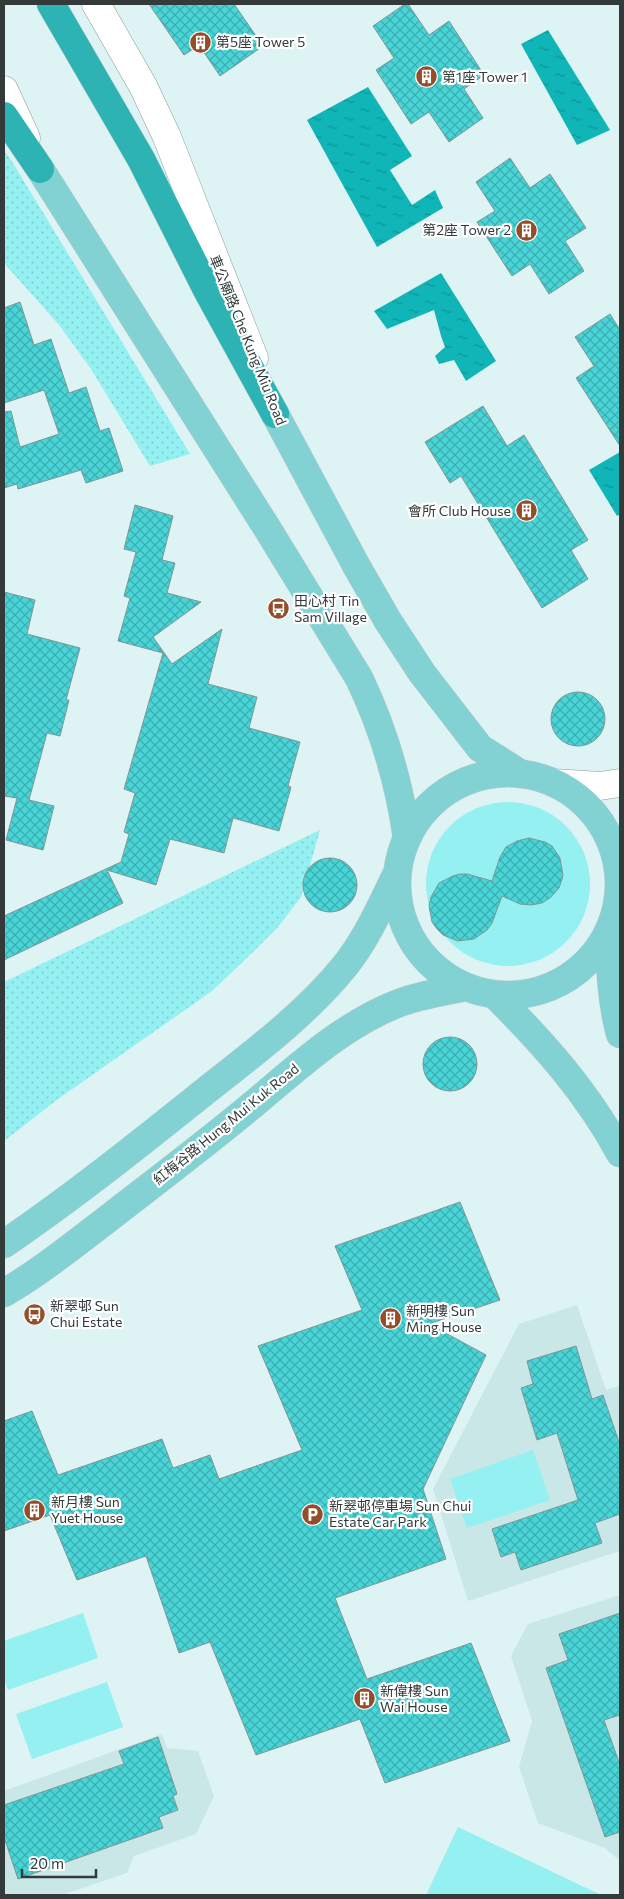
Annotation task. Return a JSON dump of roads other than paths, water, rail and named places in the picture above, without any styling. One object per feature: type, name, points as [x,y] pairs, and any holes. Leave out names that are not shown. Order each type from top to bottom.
[{"type":"highway","points":[[51,4],[141,159],[207,290],[275,414]]},
{"type":"highway","points":[[4,116],[40,169]]},
{"type":"main road","name":"車公廟路 Che Kung Miu Road","points":[[96,4],[143,86],[167,137],[224,279],[275,414],[357,567],[388,621],[422,673],[480,748],[520,774]]},
{"type":"main road","name":"車公廟路 Che Kung Miu Road","points":[[4,90],[40,169],[252,504],[359,678],[388,748],[401,797],[407,838]]},
{"type":"main road","name":"車公廟路 Che Kung Miu Road","points":[[520,774],[554,783],[569,791],[583,802],[595,815],[612,845],[616,862],[619,898],[609,930],[600,946],[589,959],[562,981],[547,988],[530,993],[495,995],[465,987],[447,977],[433,966],[421,953],[404,923],[399,906],[398,872],[407,838],[426,809],[453,787],[486,775],[520,774]]},
{"type":"main road","points":[[554,783],[600,786],[620,783]]},
{"type":"main road","points":[[4,1244],[58,1207],[276,1035],[300,1013],[345,966],[374,919],[398,872]]},
{"type":"main road","name":"車公廟路 Che Kung Miu Road","points":[[609,930],[610,978],[615,1016],[620,1034]]},
{"type":"main road","name":"紅梅谷路 Hung Mui Kuk Road","points":[[4,1293],[56,1258],[126,1205],[318,1050],[342,1033],[399,1002],[465,987]]},
{"type":"main road","points":[[495,995],[549,1050],[573,1080],[595,1110],[620,1153]]},
{"type":"water","points":[[548,30],[610,130],[577,145],[521,44]]},
{"type":"water","points":[[368,87],[412,156],[390,170],[412,205],[435,190],[443,208],[377,247],[307,120]]},
{"type":"water","points":[[441,273],[496,361],[466,381],[454,360],[439,364],[435,356],[445,347],[434,310],[387,329],[374,311]]},
{"type":"water","points":[[620,452],[620,514],[617,516],[589,470]]},
{"type":"place","name":"第5座 Tower 5","points":[[200,42]]},
{"type":"place","name":"第1座 Tower 1","points":[[426,77]]},
{"type":"place","name":"第2座 Tower 2","points":[[527,230]]},
{"type":"place","name":"會所 Club House","points":[[527,511]]},
{"type":"place","name":"田心村 Tin Sam Village","points":[[278,609]]},
{"type":"place","name":"新翠邨 Sun Chui Estate","points":[[34,1314]]},
{"type":"place","name":"新明樓 Sun Ming House","points":[[390,1319]]},
{"type":"place","name":"新月樓 Sun Yuet House","points":[[35,1510]]},
{"type":"place","name":"新翠邨停車場 Sun Chui Estate Car Park","points":[[313,1514]]},
{"type":"place","name":"新偉樓 Sun Wai House","points":[[364,1699]]}]
